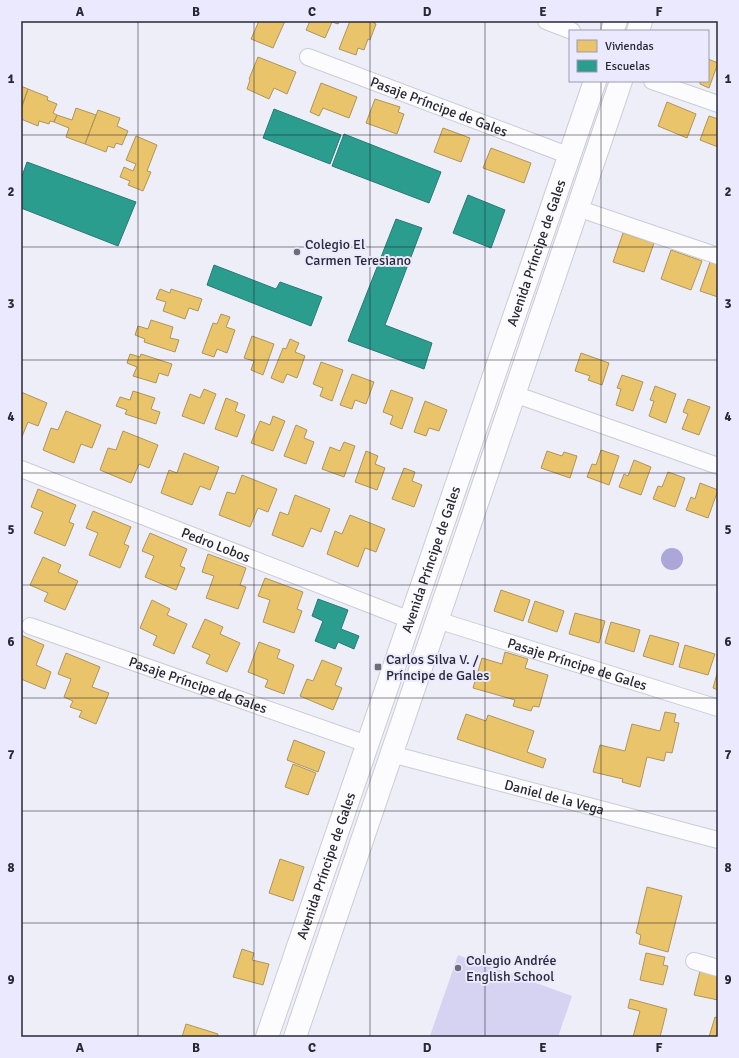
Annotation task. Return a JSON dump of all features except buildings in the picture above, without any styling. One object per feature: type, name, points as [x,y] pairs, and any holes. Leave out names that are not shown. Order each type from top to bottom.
[{"type":"main road","name":"Avenida Príncipe de Gales","points":[[267,1037],[595,82]]},
{"type":"main road","name":"Avenida Príncipe de Gales","points":[[295,1037],[621,82]]},
{"type":"street","points":[[546,21],[569,30]]},
{"type":"street","name":"Pasaje Príncipe de Gales","points":[[308,57],[570,156]]},
{"type":"street","points":[[655,82],[718,104]]},
{"type":"street","points":[[577,208],[718,256]]},
{"type":"street","points":[[514,394],[718,466]]},
{"type":"street","name":"Pedro Lobos","points":[[21,469],[410,620]]},
{"type":"street","name":"Pasaje Príncipe de Gales","points":[[437,620],[718,708]]},
{"type":"street","name":"Pasaje Príncipe de Gales","points":[[30,626],[367,744]]},
{"type":"street","name":"Daniel de la Vega","points":[[391,754],[718,840]]},
{"type":"street","points":[[694,961],[718,968]]},
{"type":"shaded area","points":[[672,548],[680,551],[683,559],[680,567],[672,570],[664,567],[661,559],[664,551]]},
{"type":"shaded area","points":[[458,955],[572,996],[558,1037],[430,1036]]},
{"type":"place","name":"Colegio El Carmen Teresiano","points":[[297,252]]},
{"type":"place","name":"Carlos Silva V. / Príncipe de Gales","points":[[378,667]]},
{"type":"place","name":"Colegio Andrée English School","points":[[458,968]]}]
